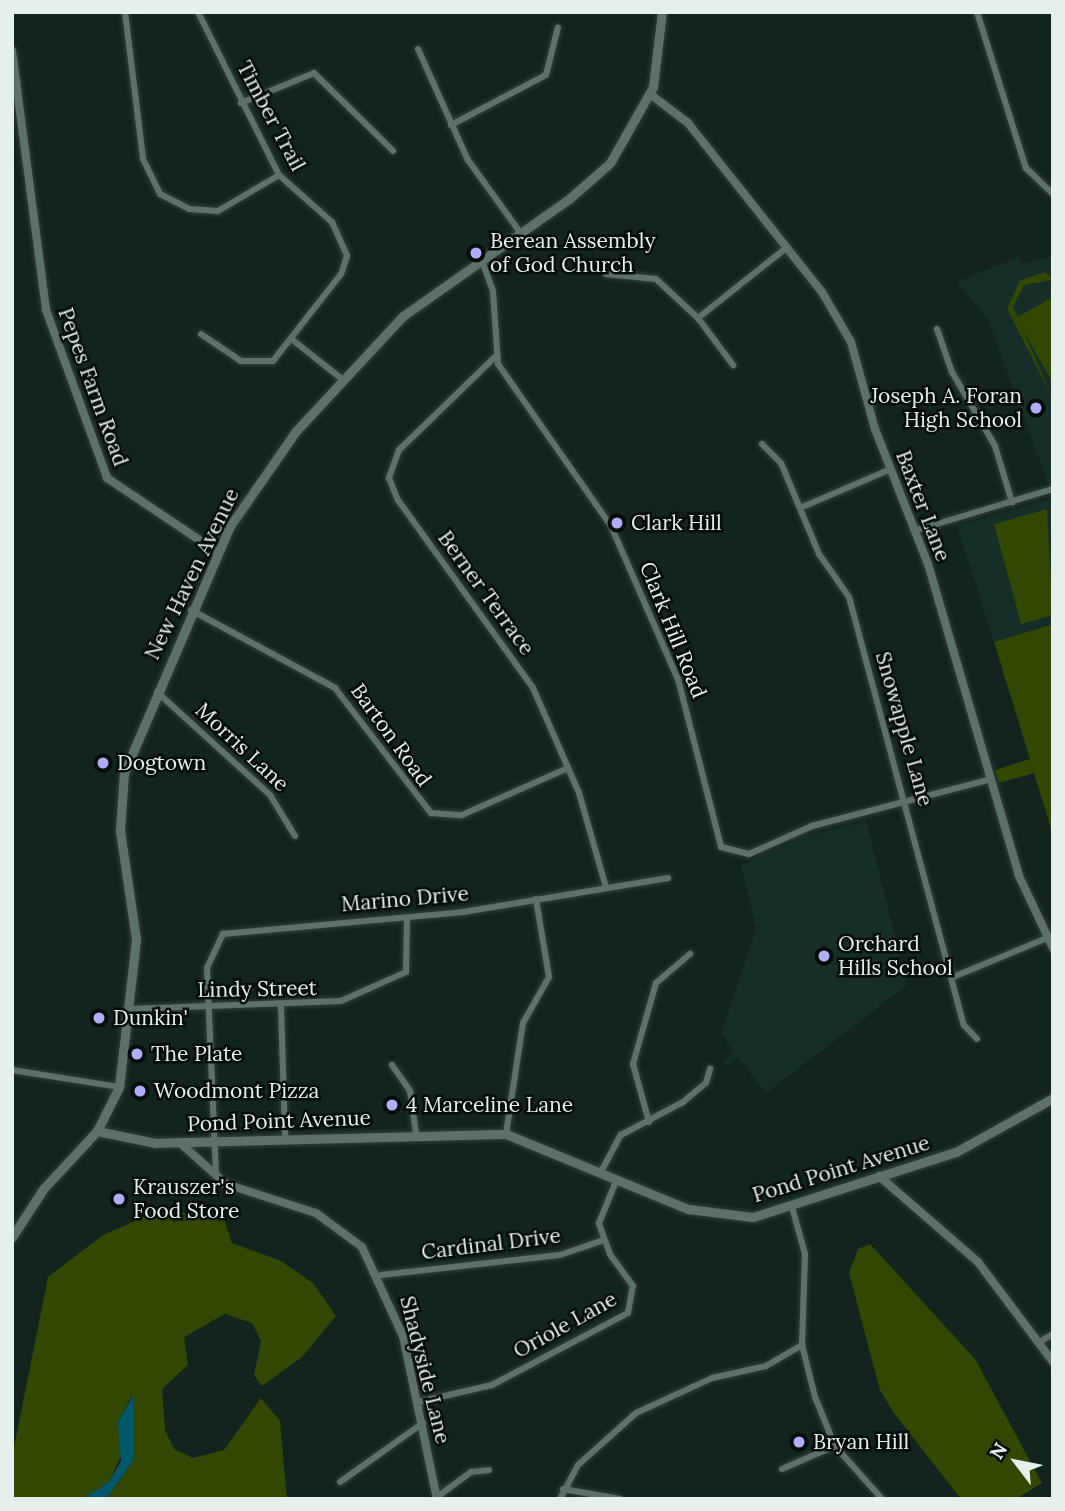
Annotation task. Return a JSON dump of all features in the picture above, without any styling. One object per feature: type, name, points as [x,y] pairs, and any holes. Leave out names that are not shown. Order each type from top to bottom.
[{"type":"main road","name":"New Haven Avenue","points":[[12,1237],[44,1188],[97,1132],[119,1087],[130,1009],[136,921],[120,801],[129,755],[217,552],[262,475],[342,380],[417,303],[520,232],[610,163],[650,94],[662,12]]},
{"type":"main road","name":"Pond Point Avenue","points":[[97,1132],[124,1141],[179,1142],[416,1133],[506,1135],[713,1215],[753,1216],[792,1207],[982,1141],[1053,1098]]},
{"type":"street","points":[[125,12],[143,159],[160,194],[189,209],[218,211],[279,175]]},
{"type":"street","name":"Timber Trail","points":[[198,12],[279,175],[332,222],[347,251],[341,274],[280,357],[257,364],[233,358],[201,334]]},
{"type":"street","points":[[977,12],[1026,168],[1053,194]]},
{"type":"street","points":[[451,125],[546,75],[558,27]]},
{"type":"street","points":[[418,49],[451,125],[520,232]]},
{"type":"street","name":"Pepes Farm Road","points":[[12,51],[48,319],[107,478],[217,552]]},
{"type":"street","points":[[241,103],[314,73],[393,152]]},
{"type":"street","name":"Baxter Lane","points":[[650,94],[688,123],[786,248],[847,334],[891,469],[917,530],[1019,876],[1053,948]]},
{"type":"street","points":[[698,318],[786,248]]},
{"type":"street","points":[[481,258],[493,291],[495,356]]},
{"type":"street","points":[[606,274],[654,278],[698,318],[733,365]]},
{"type":"street","points":[[937,329],[952,372],[995,446],[1012,502]]},
{"type":"street","points":[[294,341],[342,380]]},
{"type":"street","name":"Berner Terrace","points":[[495,356],[399,450],[389,478],[398,500],[533,688],[568,768],[606,887]]},
{"type":"street","name":"Clark Hill Road","points":[[495,356],[611,526],[678,679],[718,843],[734,855],[748,854],[803,829],[907,803]]},
{"type":"street","name":"Snowapple Lane","points":[[762,444],[782,463],[819,554],[849,597],[907,803],[964,1025],[977,1039]]},
{"type":"street","points":[[800,508],[891,469]]},
{"type":"street","points":[[917,530],[1053,489]]},
{"type":"street","name":"Barton Road","points":[[191,610],[335,688],[431,813],[462,815],[568,768]]},
{"type":"street","name":"Morris Lane","points":[[155,690],[270,795],[295,836]]},
{"type":"street","points":[[907,803],[991,779]]},
{"type":"street","name":"Marino Drive","points":[[213,1140],[208,955],[227,932],[407,918],[668,878]]},
{"type":"street","points":[[506,1135],[520,1032],[549,977],[536,900]]},
{"type":"street","name":"Lindy Street","points":[[130,1009],[333,1004],[402,976],[410,961],[407,918]]},
{"type":"street","points":[[953,977],[1047,939]]},
{"type":"street","points":[[649,1122],[633,1064],[656,983],[690,954]]},
{"type":"street","points":[[281,1007],[285,1137]]},
{"type":"street","points":[[392,1065],[410,1091],[416,1133]]},
{"type":"street","points":[[602,1170],[621,1135],[649,1122],[695,1093],[710,1069]]},
{"type":"street","points":[[12,1070],[119,1087]]},
{"type":"street","points":[[213,1140],[221,1180]]},
{"type":"street","name":"Shadyside Lane","points":[[179,1142],[221,1180],[327,1218],[353,1238],[380,1275],[418,1402],[437,1498]]},
{"type":"street","points":[[879,1176],[978,1262],[1041,1341],[1053,1362]]},
{"type":"street","points":[[604,1240],[600,1215],[618,1177]]},
{"type":"street","points":[[792,1207],[807,1276],[802,1345],[835,1446],[881,1499]]},
{"type":"street","name":"Cardinal Drive","points":[[380,1275],[560,1255],[604,1240]]},
{"type":"street","name":"Oriole Lane","points":[[418,1402],[492,1385],[628,1313],[633,1286],[604,1240]]},
{"type":"street","points":[[1041,1341],[1053,1334]]},
{"type":"street","points":[[560,1499],[563,1489],[584,1458],[636,1413],[712,1378],[766,1366],[802,1345]]},
{"type":"street","points":[[340,1482],[423,1423]]},
{"type":"street","points":[[782,1469],[835,1446]]},
{"type":"street","points":[[437,1498],[471,1472],[489,1470]]},
{"type":"street","points":[[563,1489],[620,1499]]},
{"type":"shaded area","name":"Joseph A. Foran High School","points":[[1053,256],[1053,497],[988,319],[957,282],[1018,257],[1022,264]]},
{"type":"shaded area","points":[[1053,498],[1053,624],[994,642],[957,526]]},
{"type":"shaded area","name":"Orchard Hills School","points":[[866,821],[907,985],[766,1093],[738,1057],[725,1067],[723,1062],[734,1052],[721,1033],[756,928],[741,865],[803,837]]},
{"type":"green space","points":[[1046,272],[1053,280],[1024,285],[1013,307],[1053,399],[1007,309],[1020,280]]},
{"type":"green space","points":[[1053,297],[1053,383],[1016,318]]},
{"type":"green space","points":[[1047,509],[1053,615],[1021,624],[994,524]]},
{"type":"green space","points":[[1053,624],[1053,835],[1034,773],[999,783],[995,770],[1030,759],[994,642]]},
{"type":"green space","points":[[200,1212],[223,1216],[232,1243],[281,1261],[313,1283],[336,1316],[302,1357],[262,1386],[254,1375],[261,1341],[252,1323],[225,1314],[184,1337],[188,1365],[162,1389],[165,1430],[174,1449],[193,1458],[224,1450],[261,1398],[280,1421],[287,1499],[106,1499],[133,1461],[132,1396],[118,1422],[124,1448],[110,1481],[83,1499],[12,1499],[12,1457],[48,1277],[103,1235],[151,1214]]},
{"type":"green space","points":[[870,1244],[975,1359],[1042,1483],[1016,1499],[961,1499],[893,1412],[880,1390],[849,1273],[858,1249]]},
{"type":"water","points":[[133,1396],[133,1461],[106,1499],[83,1499],[110,1481],[121,1461],[118,1422]]},
{"type":"place","name":"Berean Assembly of God Church","points":[[476,253]]},
{"type":"place","name":"Joseph A. Foran High School","points":[[1036,408]]},
{"type":"place","name":"Clark Hill","points":[[617,523]]},
{"type":"place","name":"Dogtown","points":[[103,763]]},
{"type":"place","name":"Orchard Hills School","points":[[824,956]]},
{"type":"place","name":"Dunkin'","points":[[99,1018]]},
{"type":"place","name":"The Plate","points":[[137,1054]]},
{"type":"place","name":"Woodmont Pizza","points":[[140,1091]]},
{"type":"place","name":"4 Marceline Lane","points":[[392,1105]]},
{"type":"place","name":"Krauszer's Food Store","points":[[119,1199]]},
{"type":"place","name":"Bryan Hill","points":[[799,1442]]}]
